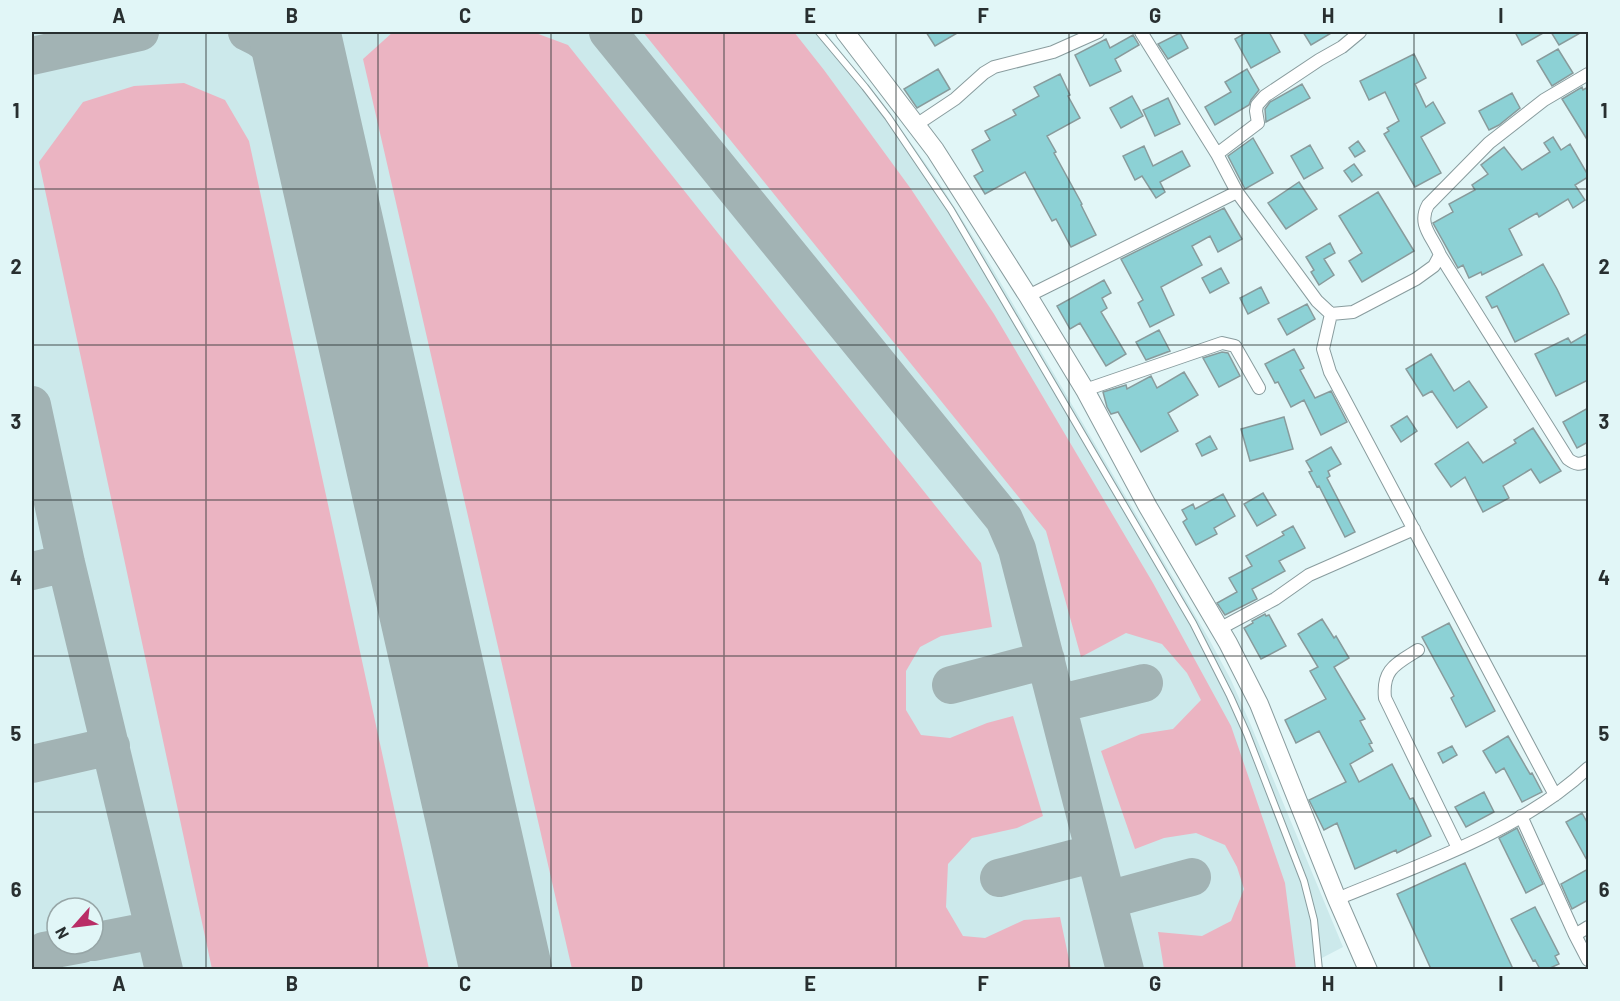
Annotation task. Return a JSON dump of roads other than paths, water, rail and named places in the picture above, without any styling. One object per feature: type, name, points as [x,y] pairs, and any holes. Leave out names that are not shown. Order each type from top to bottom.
[{"type":"main road","points":[[845,32],[935,150],[1028,296],[1228,643],[1258,704],[1368,969]]},
{"type":"street","points":[[916,124],[955,99],[994,67],[1053,52],[1098,32]]},
{"type":"street","points":[[1141,32],[1217,154],[1236,192],[1317,301],[1331,314],[1353,312],[1416,279],[1434,266],[1440,255]]},
{"type":"street","points":[[1217,154],[1258,123],[1257,105],[1264,96],[1342,47],[1360,32]]},
{"type":"street","points":[[1588,74],[1544,100],[1489,143],[1428,205],[1424,213],[1424,222],[1440,255],[1568,459],[1575,464],[1588,461]]},
{"type":"street","points":[[1028,296],[1236,192]]},
{"type":"street","points":[[1331,314],[1323,350],[1330,372],[1555,795]]},
{"type":"street","points":[[1084,390],[1222,343],[1234,346],[1259,388]]},
{"type":"street","points":[[1219,629],[1275,599],[1309,575],[1414,529]]},
{"type":"street","points":[[1418,650],[1385,676],[1385,698],[1458,848]]},
{"type":"street","points":[[1337,899],[1479,840],[1542,805],[1576,780],[1588,768]]},
{"type":"street","points":[[1521,816],[1588,960]]},
{"type":"street","points":[[1575,935],[1588,927]]},
{"type":"lane","points":[[819,32],[888,117],[951,210],[1203,641],[1247,734],[1304,881],[1314,920],[1319,969]]}]
